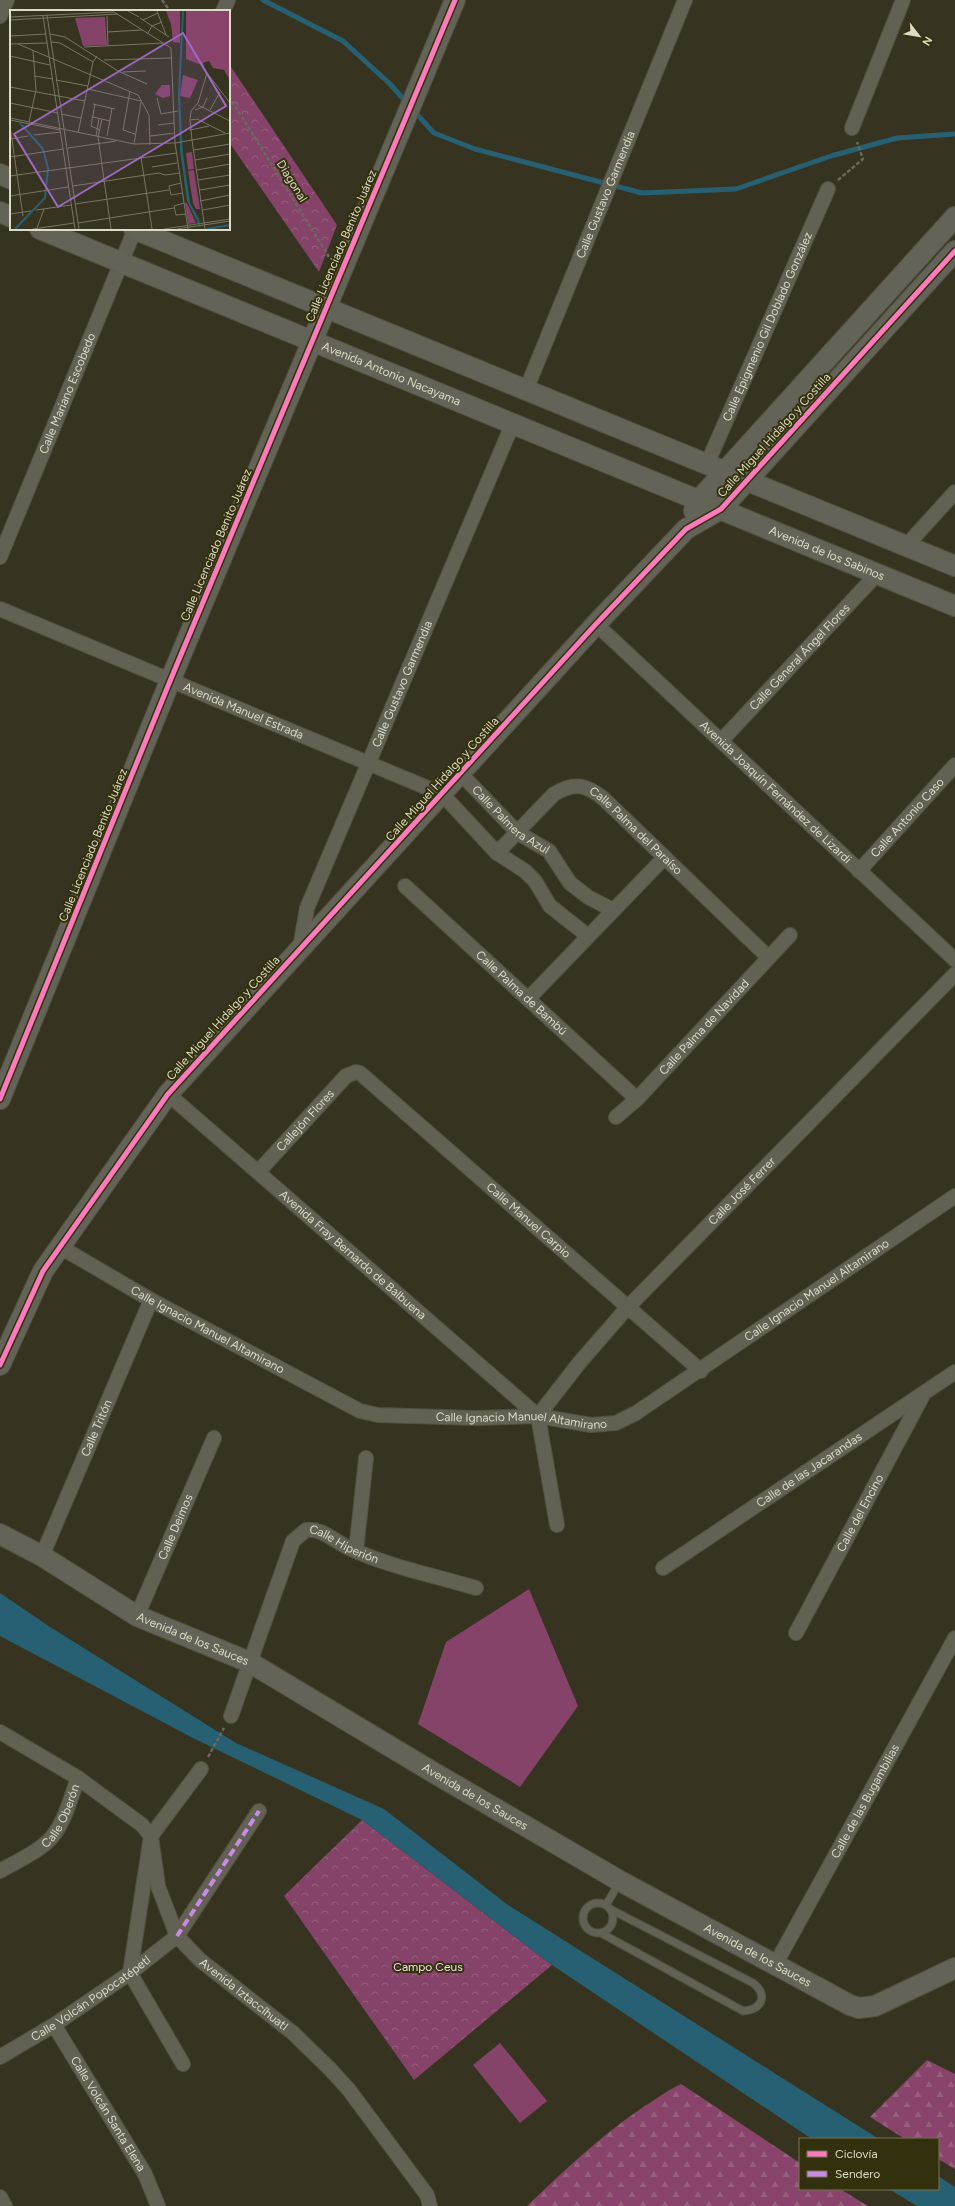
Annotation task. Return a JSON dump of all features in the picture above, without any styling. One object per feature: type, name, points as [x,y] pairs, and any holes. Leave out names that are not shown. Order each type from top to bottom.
[{"type":"street","points":[[0,16],[7,0]]},
{"type":"street","points":[[223,10],[228,0]]},
{"type":"street","name":"Calle Licenciado Benito Juárez","points":[[1,1093],[170,681],[455,0]]},
{"type":"street","name":"Calle Gustavo Garmendia","points":[[526,390],[685,0]]},
{"type":"street","points":[[852,128],[903,0]]},
{"type":"street","points":[[0,174],[10,178]]},
{"type":"street","name":"Calle Epigmenio Gil Doblado González","points":[[716,468],[828,189]]},
{"type":"street","points":[[0,212],[10,217]]},
{"type":"street","name":"Calle Miguel Hidalgo y Costilla","points":[[0,1365],[40,1277],[62,1248],[168,1094],[596,624],[686,528],[716,468],[955,217]]},
{"type":"street","name":"Avenida Antonio Nacayama","points":[[42,230],[699,500]]},
{"type":"street","name":"Calle Mariano Escobedo","points":[[0,557],[122,263],[134,230]]},
{"type":"street","points":[[136,230],[955,566]]},
{"type":"street","name":"Calle Miguel Hidalgo y Costilla","points":[[686,528],[721,509],[955,251]]},
{"type":"street","name":"Calle Gustavo Garmendia","points":[[300,948],[307,908],[367,763],[513,423]]},
{"type":"street","points":[[906,546],[955,492]]},
{"type":"street","name":"Avenida de los Sabinos","points":[[699,500],[955,606]]},
{"type":"street","name":"Calle General Ángel Flores","points":[[721,741],[878,573]]},
{"type":"street","name":"Avenida Manuel Estrada","points":[[0,609],[442,794]]},
{"type":"street","name":"Avenida Joaquín Fernández de Lizardi","points":[[596,624],[955,960]]},
{"type":"street","name":"Calle Antonio Caso","points":[[859,871],[955,765]]},
{"type":"street","name":"Calle Palmera Azul","points":[[461,774],[518,833],[549,851],[565,877],[578,890],[613,910]]},
{"type":"street","name":"Calle Palma del Paraíso","points":[[498,853],[554,794],[564,788],[581,786],[600,796],[768,957]]},
{"type":"street","points":[[442,794],[498,853],[530,876],[550,906],[588,936]]},
{"type":"street","points":[[528,998],[664,858]]},
{"type":"street","name":"Calle Palma de Bambú","points":[[405,886],[637,1099]]},
{"type":"street","name":"Calle Palma de Navidad","points":[[616,1117],[637,1099],[790,934]]},
{"type":"street","name":"Calle José Ferrer","points":[[538,1416],[580,1362],[627,1308],[955,974]]},
{"type":"street","name":"Calle Manuel Carpio","points":[[356,1072],[360,1073],[627,1308],[701,1371]]},
{"type":"street","name":"Callejón Flores","points":[[258,1172],[346,1076],[356,1072]]},
{"type":"street","name":"Avenida Fray Bernardo de Balbuena","points":[[168,1094],[538,1416]]},
{"type":"street","name":"Calle Ignacio Manuel Altamirano","points":[[62,1248],[151,1300],[360,1411],[378,1415],[476,1418],[538,1416],[591,1425],[616,1423],[636,1413],[701,1371],[955,1196]]},
{"type":"street","name":"Calle Tritón","points":[[42,1556],[151,1300]]},
{"type":"street","name":"Calle de las Jacarandas","points":[[663,1568],[955,1372]]},
{"type":"street","name":"Calle del Encino","points":[[796,1633],[924,1393]]},
{"type":"street","points":[[538,1416],[557,1525]]},
{"type":"street","name":"Calle Deimos","points":[[137,1616],[214,1438]]},
{"type":"street","points":[[356,1551],[366,1458]]},
{"type":"street","name":"Calle Hiperión","points":[[249,1662],[293,1541],[297,1536],[306,1530],[315,1530],[356,1551],[476,1588]]},
{"type":"street","name":"Avenida de los Sauces","points":[[0,1534],[42,1556],[137,1616],[249,1662],[436,1774],[620,1881],[850,2005],[864,2008],[875,2006],[955,1968]]},
{"type":"street","name":"Calle de las Bugambilias","points":[[775,1965],[955,1638]]},
{"type":"street","points":[[231,1716],[249,1662]]},
{"type":"street","name":"Calle Oberón","points":[[0,1732],[78,1778],[60,1824],[51,1838],[38,1849],[0,1871]]},
{"type":"street","points":[[183,2064],[130,1973],[151,1836],[201,1769]]},
{"type":"street","points":[[78,1778],[134,1818],[151,1836]]},
{"type":"street","name":"Calle Volcán Popocatépetl","points":[[0,2057],[54,2025],[130,1973],[177,1936],[259,1810]]},
{"type":"street","name":"Avenida Iztaccíhuatl","points":[[151,1836],[158,1886],[177,1936],[200,1960],[293,2033],[331,2070],[349,2090],[427,2195],[430,2206]]},
{"type":"street","name":"Calle Volcán Santa Elena","points":[[54,2025],[145,2174],[158,2206]]},
{"type":"street","points":[[0,2197],[5,2206]]},
{"type":"lane","points":[[601,1933],[607,1930],[613,1920],[608,1907],[620,1881]]},
{"type":"lane","points":[[594,1903],[608,1907],[753,1983],[761,1993],[762,1998],[758,2006],[752,2010],[743,2011],[601,1933],[590,1931],[585,1928],[582,1916],[584,1910],[594,1903]]},
{"type":"path","points":[[162,0],[169,10]]},
{"type":"path","points":[[828,189],[863,159],[852,128]]},
{"type":"path","points":[[201,1769],[231,1716]]},
{"type":"green space","points":[[230,65],[337,225],[319,272],[230,143]]},
{"type":"green space","points":[[529,1589],[578,1706],[520,1787],[418,1724],[446,1642]]},
{"type":"green space","name":"Campo Ceus","points":[[362,1820],[552,1965],[414,2080],[284,1896]]},
{"type":"green space","points":[[500,2043],[547,2101],[520,2123],[473,2065]]},
{"type":"green space","points":[[927,2060],[955,2074],[955,2169],[939,2160],[939,2138],[903,2138],[870,2117]]},
{"type":"green space","points":[[681,2084],[799,2162],[799,2190],[842,2190],[868,2206],[527,2206],[609,2132],[665,2093]]},
{"type":"water","points":[[0,1593],[50,1627],[236,1743],[384,1809],[508,1905],[877,2138],[811,2138],[552,1965],[362,1820],[193,1738],[0,1636]]},
{"type":"water","points":[[939,2177],[955,2187],[955,2206],[917,2206],[891,2190],[939,2190]]},
{"type":"waterway","points":[[263,0],[343,41],[390,84],[407,103]]},
{"type":"waterway","points":[[414,111],[434,133],[475,149],[642,193],[736,189],[831,156],[897,138],[955,134]]},
{"type":"marked path","points":[[177,1936],[259,1811]]},
{"type":"cycle path","points":[[0,1099],[170,681],[455,0]]},
{"type":"cycle path","points":[[0,1365],[43,1271],[168,1094],[596,624],[686,529],[721,509],[955,251]]}]
